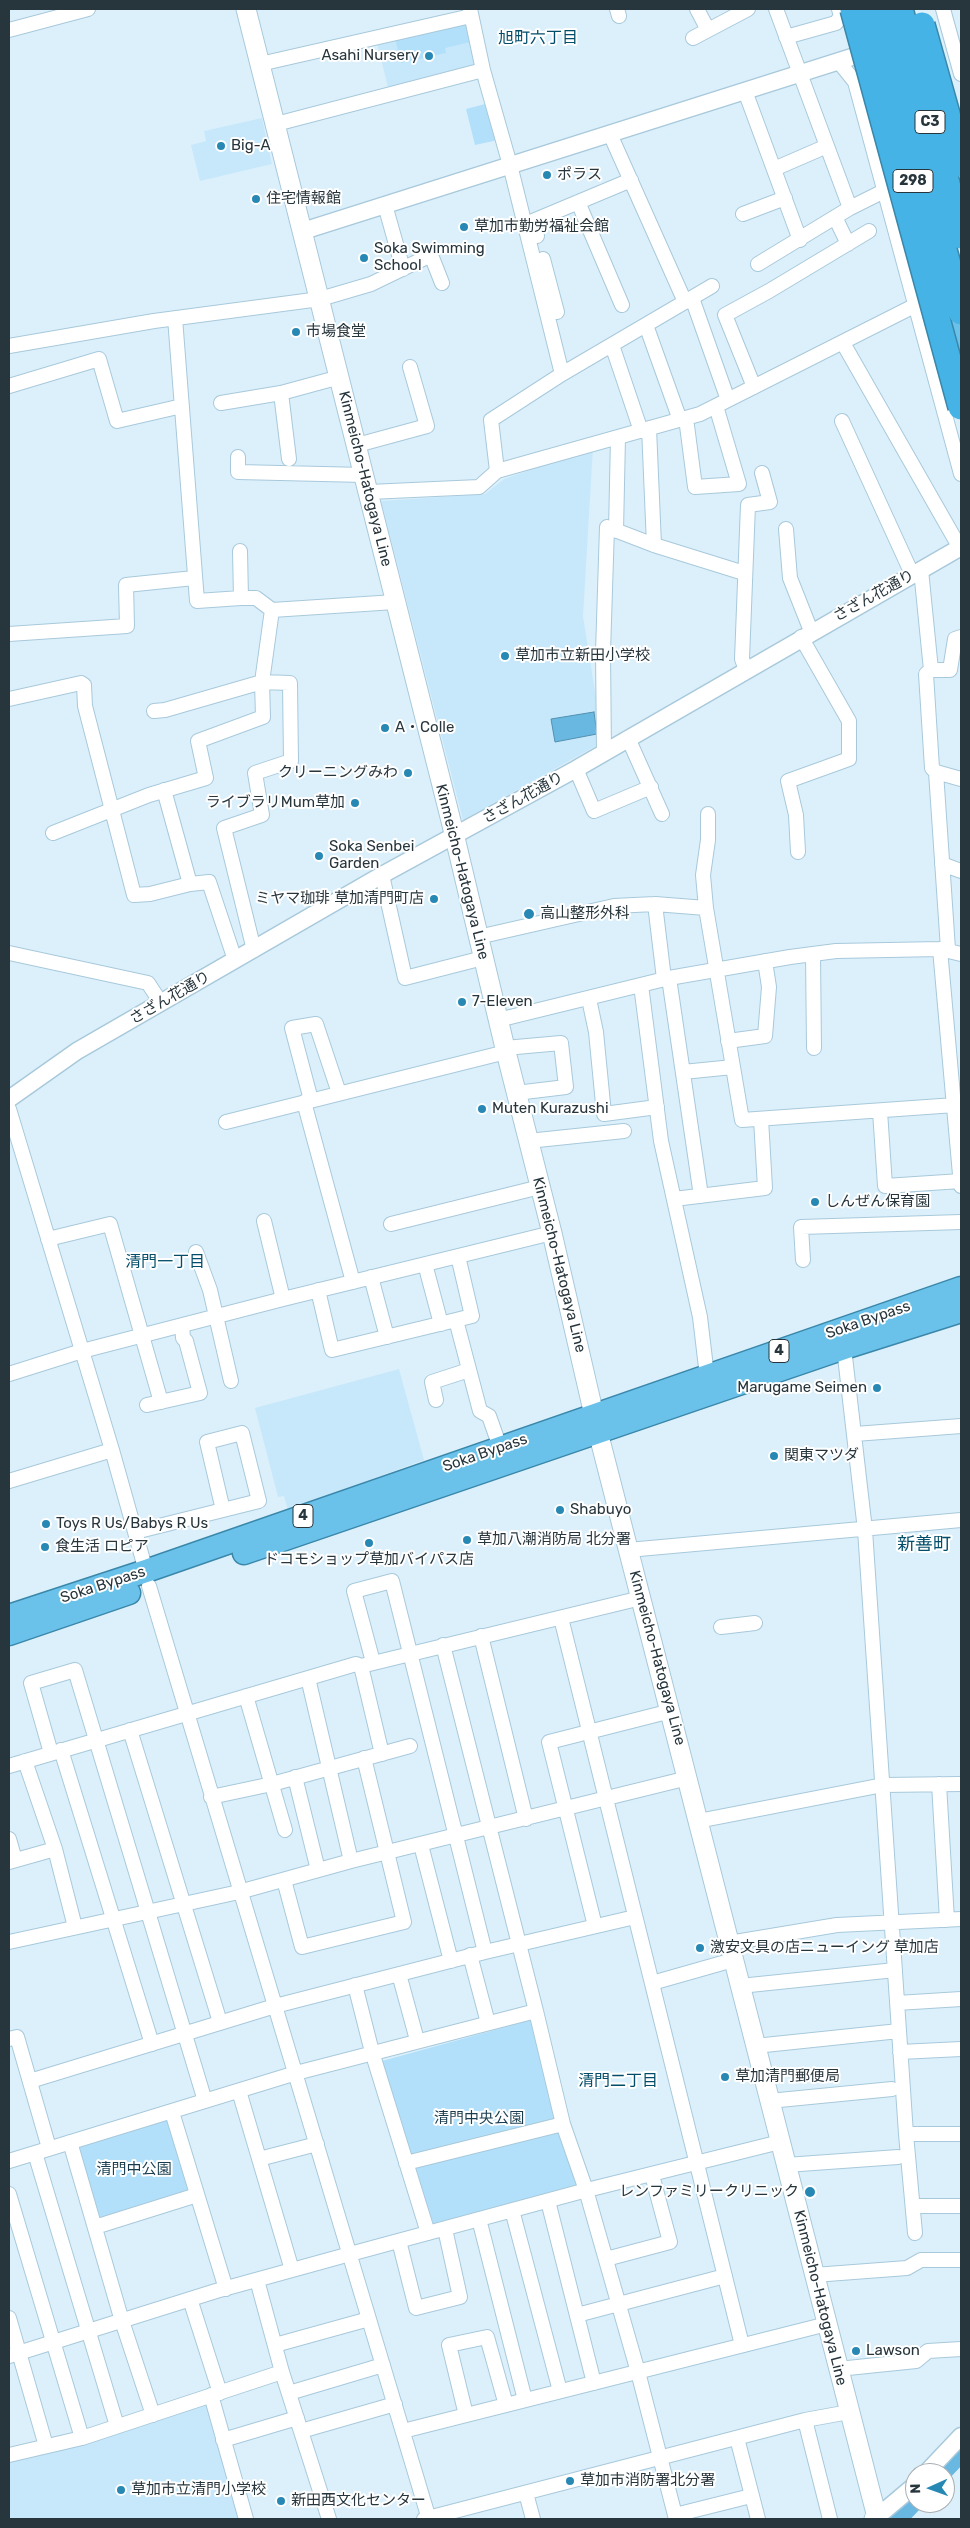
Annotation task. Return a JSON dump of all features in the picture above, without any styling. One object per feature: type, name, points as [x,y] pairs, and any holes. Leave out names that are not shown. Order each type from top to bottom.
[{"type":"highway","points":[[853,9],[961,407]]},
{"type":"highway","name":"298","points":[[866,9],[961,353]]},
{"type":"highway","name":"C3","points":[[878,9],[961,312]]},
{"type":"highway","name":"C3","points":[[900,9],[961,236]]},
{"type":"highway","points":[[916,24],[956,155]]},
{"type":"highway","name":"298","points":[[956,155],[961,201]]},
{"type":"highway","name":"Soka Bypass","points":[[9,1634],[147,1578],[500,1447],[597,1424],[707,1376],[961,1288]]},
{"type":"highway","name":"Soka Bypass","points":[[9,1616],[147,1578],[597,1424],[961,1311]]},
{"type":"main road","name":"Kinmeicho-Hatogaya Line","points":[[246,9],[454,836],[628,1550],[688,1778],[876,2518]]},
{"type":"street","points":[[9,30],[88,9]]},
{"type":"street","points":[[697,9],[708,30]]},
{"type":"street","points":[[692,38],[748,9]]},
{"type":"street","points":[[776,9],[850,208]]},
{"type":"street","points":[[786,37],[836,23],[841,16],[839,9]]},
{"type":"street","points":[[943,9],[961,74]]},
{"type":"street","points":[[260,64],[470,12],[483,70],[510,165],[562,374]]},
{"type":"street","points":[[303,231],[878,49],[916,24]]},
{"type":"street","points":[[839,62],[855,82],[961,474]]},
{"type":"street","points":[[276,124],[483,70]]},
{"type":"street","points":[[745,91],[800,240]]},
{"type":"street","points":[[875,154],[896,118]]},
{"type":"street","points":[[610,134],[688,300],[728,400]]},
{"type":"street","points":[[774,169],[827,146]]},
{"type":"street","points":[[557,312],[533,221],[631,180]]},
{"type":"street","points":[[758,264],[850,208],[884,191]]},
{"type":"street","points":[[743,214],[785,198]]},
{"type":"street","points":[[578,202],[622,305]]},
{"type":"street","points":[[385,205],[403,269]]},
{"type":"street","points":[[835,217],[848,244]]},
{"type":"street","points":[[754,388],[725,315],[869,231]]},
{"type":"street","points":[[9,346],[176,318],[320,299],[371,284],[431,255],[442,283]]},
{"type":"street","points":[[497,472],[491,420],[562,374],[712,286]]},
{"type":"street","points":[[238,458],[238,472],[366,484],[479,487],[497,472],[683,419],[716,406],[916,305]]},
{"type":"street","points":[[176,318],[197,601],[256,598],[272,610],[395,602]]},
{"type":"street","points":[[646,325],[683,419],[695,487],[739,484],[716,406]]},
{"type":"street","points":[[844,343],[961,547]]},
{"type":"street","points":[[612,345],[645,429],[654,545]]},
{"type":"street","points":[[9,386],[99,359],[117,421],[182,406]]},
{"type":"street","points":[[357,445],[427,426],[410,367]]},
{"type":"street","points":[[221,403],[282,393],[340,377]]},
{"type":"street","points":[[282,393],[289,459]]},
{"type":"street","points":[[842,421],[916,572],[931,670]]},
{"type":"street","points":[[616,531],[618,437]]},
{"type":"street","points":[[746,670],[742,659],[748,505],[770,502],[762,474]]},
{"type":"street","points":[[604,752],[602,652],[607,527],[654,545],[744,573]]},
{"type":"street","points":[[786,529],[790,578],[806,634],[849,721],[849,759],[788,782],[796,815],[798,852]]},
{"type":"street","name":"さざん花通り","points":[[9,1099],[53,1066],[235,960],[382,875],[576,769],[806,634],[961,547]]},
{"type":"street","points":[[240,551],[241,598]]},
{"type":"street","points":[[9,634],[127,626],[126,585],[194,578]]},
{"type":"street","points":[[52,833],[164,790],[206,778],[198,741],[263,717],[262,682],[272,610]]},
{"type":"street","points":[[961,637],[955,638],[950,670],[931,670],[926,674],[932,768],[936,772],[961,779]]},
{"type":"street","points":[[154,711],[166,710],[262,682],[290,684],[291,761],[255,774],[262,815],[224,828],[254,950]]},
{"type":"street","points":[[9,699],[81,683],[84,685],[85,706],[134,895],[150,894],[190,884],[209,882],[235,960]]},
{"type":"street","points":[[628,738],[662,814]]},
{"type":"street","points":[[576,769],[594,811],[650,787]]},
{"type":"street","points":[[936,772],[950,951],[955,1105],[961,1186]]},
{"type":"street","points":[[164,790],[190,884]]},
{"type":"street","points":[[708,814],[708,840],[703,875],[706,908],[742,1120],[955,1105]]},
{"type":"street","points":[[942,864],[961,871]]},
{"type":"street","points":[[382,875],[405,978],[483,958]]},
{"type":"street","points":[[478,937],[614,906],[655,904],[706,908]]},
{"type":"street","points":[[655,904],[683,1072],[701,1196]]},
{"type":"street","points":[[498,1020],[667,979],[813,954],[836,951],[950,951]]},
{"type":"street","points":[[9,953],[148,983],[161,1004]]},
{"type":"street","points":[[813,954],[814,1048]]},
{"type":"street","points":[[728,1041],[765,1036],[769,987],[766,962]]},
{"type":"street","points":[[641,985],[656,1107],[700,1317],[707,1376]]},
{"type":"street","points":[[589,999],[596,1032],[604,1114],[656,1107]]},
{"type":"street","points":[[340,1093],[316,1024],[292,1028],[353,1282]]},
{"type":"street","points":[[226,1122],[505,1050],[561,1043],[566,1087],[516,1093]]},
{"type":"street","points":[[683,1072],[733,1067]]},
{"type":"street","points":[[9,1109],[112,1450],[147,1578],[239,1892],[296,2073],[403,2431],[427,2519],[805,2420],[849,2412]]},
{"type":"street","points":[[880,1111],[885,1186],[961,1181]]},
{"type":"street","points":[[674,1199],[764,1188],[761,1119]]},
{"type":"street","points":[[528,1141],[624,1131]]},
{"type":"street","points":[[392,1224],[540,1187]]},
{"type":"street","points":[[264,1221],[283,1299]]},
{"type":"street","points":[[803,1260],[802,1227],[961,1222]]},
{"type":"street","points":[[48,1239],[110,1224],[142,1336],[154,1404],[200,1393],[186,1341],[183,1338],[182,1326]]},
{"type":"street","points":[[9,1374],[82,1352],[283,1299],[552,1233]]},
{"type":"street","points":[[196,1252],[210,1290],[231,1381]]},
{"type":"street","points":[[318,1290],[332,1350],[441,1324],[472,1316],[458,1256]]},
{"type":"street","points":[[425,1264],[441,1324]]},
{"type":"street","points":[[371,1277],[387,1337]]},
{"type":"street","points":[[456,1320],[480,1411],[488,1416],[500,1447]]},
{"type":"street","points":[[844,1348],[865,1530],[900,2052],[915,2233]]},
{"type":"street","points":[[436,1400],[432,1382],[469,1370]]},
{"type":"street","points":[[854,1434],[961,1426]]},
{"type":"street","points":[[135,1532],[260,1501],[242,1433],[207,1442],[223,1510]]},
{"type":"street","points":[[9,1481],[112,1450]]},
{"type":"street","points":[[628,1550],[961,1520]]},
{"type":"street","points":[[382,1754],[354,1590],[392,1581],[485,1952]]},
{"type":"street","points":[[9,1766],[356,1664],[367,1664],[641,1598]]},
{"type":"street","points":[[561,1618],[742,2345]]},
{"type":"street","points":[[721,1628],[755,1623]]},
{"type":"street","points":[[481,1636],[526,1819]]},
{"type":"street","points":[[443,1645],[491,1827],[563,2124],[586,2190],[619,2304],[676,2517],[751,2496]]},
{"type":"street","points":[[152,2044],[112,1919],[31,1683],[75,1670],[205,2101]]},
{"type":"street","points":[[308,1678],[352,1861]]},
{"type":"street","points":[[246,1696],[285,1830]]},
{"type":"street","points":[[595,1926],[549,1742],[670,1711]]},
{"type":"street","points":[[130,1730],[182,1905],[220,2022]]},
{"type":"street","points":[[211,1797],[272,1784],[410,1746]]},
{"type":"street","points":[[284,1880],[302,1947],[404,1922],[364,1758]]},
{"type":"street","points":[[25,1761],[55,1849],[75,1926]]},
{"type":"street","points":[[295,1777],[318,1870]]},
{"type":"street","points":[[9,1942],[40,1937],[75,1926],[147,1913],[239,1892],[352,1861],[688,1778]]},
{"type":"street","points":[[652,1983],[731,1951],[838,1925],[954,1919],[939,1784]]},
{"type":"street","points":[[698,1821],[883,1785],[961,1784]]},
{"type":"street","points":[[9,1840],[12,1861],[55,1849]]},
{"type":"street","points":[[421,1845],[451,1961]]},
{"type":"street","points":[[30,2081],[274,2006],[470,1955],[635,1917]]},
{"type":"street","points":[[470,1955],[488,2023]]},
{"type":"street","points":[[740,1986],[895,1970]]},
{"type":"street","points":[[399,1974],[417,2040]]},
{"type":"street","points":[[355,1985],[372,2052],[428,2233]]},
{"type":"street","points":[[897,2003],[961,1999]]},
{"type":"street","points":[[9,2161],[296,2073],[417,2040],[536,2011]]},
{"type":"street","points":[[755,2046],[899,2032]]},
{"type":"street","points":[[9,2039],[17,2037],[49,2148]]},
{"type":"street","points":[[900,2052],[961,2049]]},
{"type":"street","points":[[769,2101],[892,2089]]},
{"type":"street","points":[[239,2090],[292,2270]]},
{"type":"street","points":[[172,2112],[226,2289]]},
{"type":"street","points":[[406,2163],[563,2124]]},
{"type":"street","points":[[906,2134],[961,2134]]},
{"type":"street","points":[[70,2142],[122,2320],[153,2415]]},
{"type":"street","points":[[14,2355],[190,2299],[292,2270],[586,2190],[780,2142]]},
{"type":"street","points":[[259,2159],[317,2144]]},
{"type":"street","points":[[35,2153],[117,2426]]},
{"type":"street","points":[[786,2165],[898,2157]]},
{"type":"street","points":[[606,2259],[670,2242],[652,2175]]},
{"type":"street","points":[[9,2194],[82,2438]]},
{"type":"street","points":[[95,2227],[197,2196]]},
{"type":"street","points":[[548,2201],[594,2383]]},
{"type":"street","points":[[912,2206],[961,2206]]},
{"type":"street","points":[[512,2210],[560,2391]]},
{"type":"street","points":[[479,2219],[525,2400]]},
{"type":"street","points":[[398,2241],[416,2308],[460,2297],[444,2229]]},
{"type":"street","points":[[814,2275],[907,2268],[921,2260],[961,2260]]},
{"type":"street","points":[[577,2315],[725,2276]]},
{"type":"street","points":[[257,2280],[282,2372],[329,2519]]},
{"type":"street","points":[[190,2299],[215,2394],[224,2440],[246,2519]]},
{"type":"street","points":[[9,2318],[14,2355],[46,2446]]},
{"type":"street","points":[[275,2345],[369,2319]]},
{"type":"street","points":[[403,2431],[827,2324]]},
{"type":"street","points":[[466,2415],[449,2346],[487,2337],[506,2405]]},
{"type":"street","points":[[838,2369],[916,2361],[928,2351],[961,2349]]},
{"type":"street","points":[[289,2393],[383,2365]]},
{"type":"street","points":[[9,2455],[82,2438],[282,2372]]},
{"type":"street","points":[[224,2440],[395,2404]]},
{"type":"street","points":[[805,2420],[830,2519]]},
{"type":"street","points":[[935,2463],[961,2436]]},
{"type":"street","points":[[737,2438],[758,2519]]},
{"type":"street","points":[[526,2493],[534,2519]]},
{"type":"street","points":[[876,2518],[905,2493]]},
{"type":"shaded area","name":"Asahi Nursery","points":[[470,20],[480,65],[388,87],[377,43]]},
{"type":"shaded area","points":[[262,118],[272,164],[200,181],[191,145],[206,141],[204,131]]},
{"type":"shaded area","name":"草加市立新田小学校","points":[[593,448],[583,616],[603,742],[463,820],[381,501],[485,494],[504,479]]},
{"type":"shaded area","points":[[594,712],[597,734],[555,742],[551,719]]},
{"type":"shaded area","points":[[399,1369],[424,1460],[288,1510],[284,1496],[278,1497],[255,1408]]},
{"type":"shaded area","name":"草加市立清門小学校","points":[[203,2404],[208,2406],[242,2519],[9,2519],[9,2460]]},
{"type":"green space","points":[[470,20],[475,41],[445,48],[446,53],[401,63],[395,38]]},
{"type":"green space","points":[[489,103],[498,140],[475,145],[466,109]]},
{"type":"green space","name":"清門中央公園","points":[[531,2020],[559,2130],[577,2185],[434,2226],[382,2061]]},
{"type":"green space","name":"清門中公園","points":[[167,2119],[191,2193],[98,2222],[75,2146]]},
{"type":"waterway","points":[[950,2463],[961,2451]]},
{"type":"waterway","points":[[896,2519],[905,2510]]},
{"type":"place","name":"Asahi Nursery","points":[[429,56]]},
{"type":"place","name":"Big-A","points":[[221,146]]},
{"type":"place","name":"ポラス","points":[[547,175]]},
{"type":"place","name":"住宅情報館","points":[[256,199]]},
{"type":"place","name":"草加市勤労福祉会館","points":[[464,227]]},
{"type":"place","name":"Soka Swimming School","points":[[364,258]]},
{"type":"place","name":"市場食堂","points":[[296,332]]},
{"type":"place","name":"草加市立新田小学校","points":[[505,656]]},
{"type":"place","name":"A・Colle","points":[[385,728]]},
{"type":"place","name":"クリーニングみわ","points":[[408,773]]},
{"type":"place","name":"ライブラリMum草加","points":[[355,803]]},
{"type":"place","name":"Soka Senbei Garden","points":[[319,856]]},
{"type":"place","name":"ミヤマ珈琲 草加清門町店","points":[[434,899]]},
{"type":"place","name":"高山整形外科","points":[[529,914]]},
{"type":"place","name":"7-Eleven","points":[[462,1002]]},
{"type":"place","name":"Muten Kurazushi","points":[[482,1109]]},
{"type":"place","name":"しんぜん保育園","points":[[815,1202]]},
{"type":"place","name":"Marugame Seimen","points":[[877,1388]]},
{"type":"place","name":"関東マツダ","points":[[774,1456]]},
{"type":"place","name":"Shabuyo","points":[[560,1510]]},
{"type":"place","name":"Toys R Us/Babys R Us","points":[[46,1524]]},
{"type":"place","name":"草加八潮消防局 北分署","points":[[467,1540]]},
{"type":"place","name":"ドコモショップ草加バイパス店","points":[[369,1543]]},
{"type":"place","name":"食生活 ロピア","points":[[45,1547]]},
{"type":"place","name":"激安文具の店ニューイング 草加店","points":[[700,1948]]},
{"type":"place","name":"草加清門郵便局","points":[[725,2077]]},
{"type":"place","name":"レンファミリークリニック","points":[[810,2192]]},
{"type":"place","name":"Lawson","points":[[856,2351]]},
{"type":"place","name":"草加市消防署北分署","points":[[570,2481]]},
{"type":"place","name":"草加市立清門小学校","points":[[121,2490]]},
{"type":"place","name":"新田西文化センター","points":[[281,2501]]},
{"type":"district","name":"旭町六丁目","points":[[538,38]]},
{"type":"district","name":"清門一丁目","points":[[165,1262]]},
{"type":"district","name":"新善町","points":[[924,1545]]},
{"type":"district","name":"清門二丁目","points":[[618,2081]]}]
